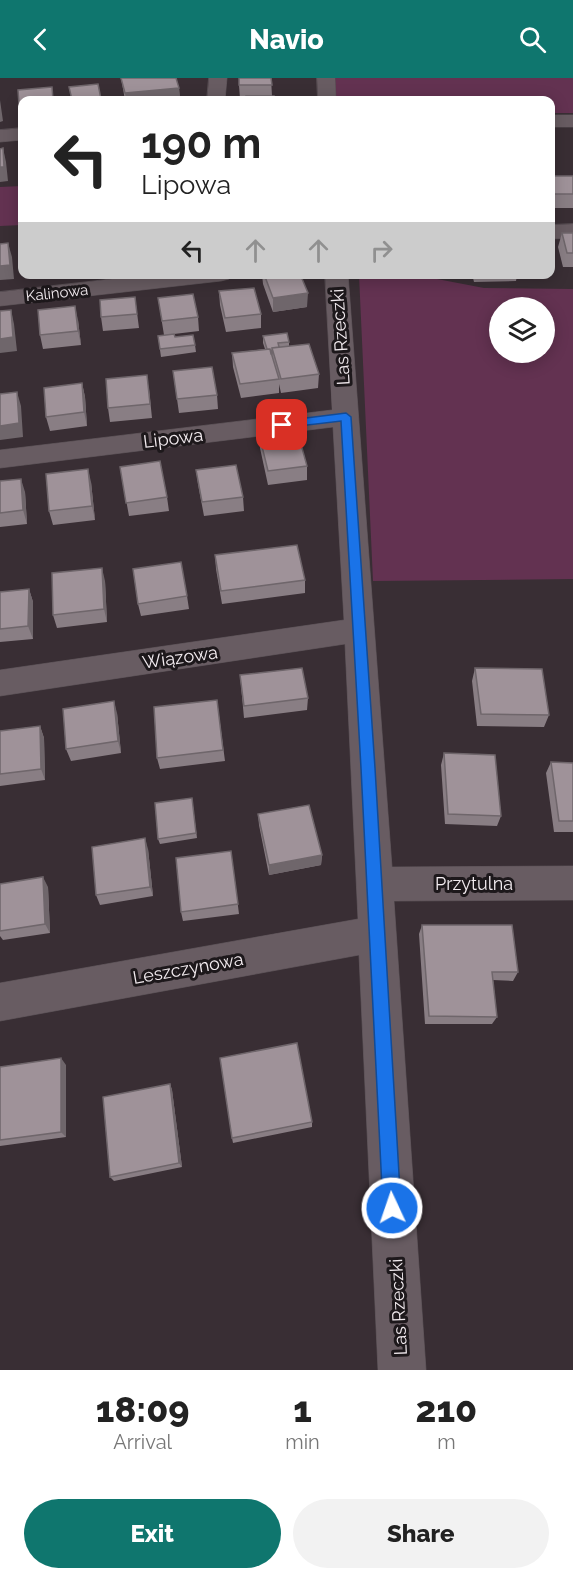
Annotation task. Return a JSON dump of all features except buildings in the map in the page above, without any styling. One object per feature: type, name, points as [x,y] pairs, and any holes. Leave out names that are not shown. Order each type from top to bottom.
[{"type":"street","points":[[216,96],[218,78]]},
{"type":"street","points":[[326,78],[327,96]]},
{"type":"street","points":[[555,121],[573,121]]},
{"type":"street","points":[[0,136],[18,134]]},
{"type":"street","points":[[555,232],[573,231]]},
{"type":"street","name":"Kalinowa","points":[[0,299],[177,279]]},
{"type":"street","name":"Las Rzeczki","points":[[336,279],[360,630],[402,1370]]},
{"type":"street","name":"Lipowa","points":[[0,459],[346,417]]},
{"type":"street","name":"Wiązowa","points":[[0,683],[360,630]]},
{"type":"street","name":"Przytulna","points":[[375,884],[573,883]]},
{"type":"street","name":"Leszczynowa","points":[[0,1002],[377,934]]},
{"type":"shaded area","points":[[331,78],[573,78],[573,113],[555,113],[555,96],[332,96]]},
{"type":"shaded area","points":[[18,186],[18,225],[0,226],[0,187]]},
{"type":"shaded area","points":[[359,279],[437,279],[484,288],[573,289],[573,579],[373,581]]},
{"type":"route","points":[[282,425],[346,417],[375,884],[392,1208]]}]
